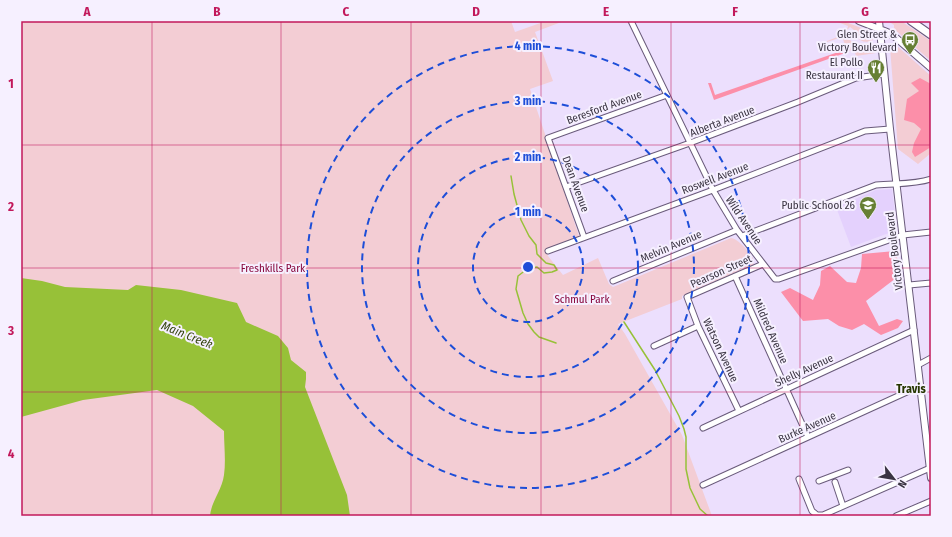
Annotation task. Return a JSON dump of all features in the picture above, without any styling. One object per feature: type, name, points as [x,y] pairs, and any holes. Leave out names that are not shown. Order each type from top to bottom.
[{"type":"highway","points":[[911,21],[931,35]]},
{"type":"main road","points":[[859,21],[895,37],[931,68]]},
{"type":"main road","name":"Victory Boulevard","points":[[878,21],[931,478]]},
{"type":"street","name":"Wild Avenue","points":[[631,21],[713,190],[737,230],[775,279],[779,280],[903,235],[931,232]]},
{"type":"street","name":"Alberta Avenue","points":[[566,187],[690,143],[798,102],[856,78],[884,74]]},
{"type":"street","name":"Beresford Avenue","points":[[548,138],[667,95]]},
{"type":"street","name":"Roswell Avenue","points":[[548,251],[713,190],[865,131],[890,130]]},
{"type":"street","name":"Dean Avenue","points":[[548,138],[584,237]]},
{"type":"street","points":[[742,236],[876,185],[896,183],[915,184],[931,179]]},
{"type":"street","name":"Melvin Avenue","points":[[613,281],[737,230]]},
{"type":"street","name":"Pearson Street","points":[[687,297],[763,264]]},
{"type":"street","name":"Mildred Avenue","points":[[735,276],[808,437]]},
{"type":"street","points":[[908,285],[931,283]]},
{"type":"street","name":"Watson Avenue","points":[[687,297],[698,326],[739,411]]},
{"type":"street","points":[[654,346],[698,326]]},
{"type":"street","name":"Shelly Avenue","points":[[703,428],[914,330]]},
{"type":"street","points":[[918,365],[931,358]]},
{"type":"street","name":"Burke Avenue","points":[[703,485],[920,386]]},
{"type":"street","points":[[799,479],[812,511],[817,515],[824,515],[833,513],[843,506],[930,468]]},
{"type":"street","points":[[819,481],[848,470]]},
{"type":"street","points":[[837,474],[838,479],[836,482],[843,506]]},
{"type":"street","points":[[829,477],[832,482],[836,482]]},
{"type":"street","points":[[896,516],[931,501]]},
{"type":"shaded area","points":[[847,49],[848,52],[714,100],[708,83],[711,83],[715,95]]},
{"type":"shaded area","points":[[920,78],[931,84],[931,147],[915,157],[912,152],[914,143],[921,129],[914,123],[904,120],[907,99],[919,91],[911,83]]},
{"type":"shaded area","name":"Public School 26","points":[[892,189],[897,230],[851,247],[836,207],[876,190]]},
{"type":"shaded area","points":[[895,251],[900,275],[866,301],[879,326],[897,319],[903,321],[898,328],[881,335],[864,324],[852,330],[839,326],[828,319],[803,321],[781,292],[790,288],[813,300],[820,285],[821,271],[830,266],[847,282],[856,283],[861,268],[862,254]]},
{"type":"green space","name":"Freshkills Park","points":[[21,21],[511,21],[515,32],[546,21],[564,21],[535,32],[553,81],[530,89],[579,236],[576,239],[546,250],[548,256],[563,275],[598,258],[609,284],[613,287],[731,238],[737,240],[744,246],[752,256],[754,266],[682,296],[682,299],[618,324],[682,435],[712,516],[21,516]]},
{"type":"green space","points":[[835,21],[843,21],[872,32],[873,40],[868,42],[861,41],[855,36],[858,33],[850,27],[847,30],[848,26]]},
{"type":"green space","points":[[888,21],[901,21],[931,41],[931,61],[894,29],[894,25]]},
{"type":"green space","points":[[844,36],[860,47],[876,51],[876,53],[856,56],[854,49],[848,52],[842,37],[827,42],[828,46],[826,45],[827,41]]},
{"type":"green space","points":[[892,44],[896,45],[931,76],[931,153],[918,164],[898,149],[890,47]]},
{"type":"water","name":"Main Creek","points":[[21,278],[42,281],[65,287],[128,290],[136,285],[181,290],[237,303],[246,322],[278,336],[288,348],[291,360],[306,372],[305,387],[347,495],[350,516],[210,516],[212,506],[224,475],[224,431],[193,406],[157,390],[83,400],[21,417]]},
{"type":"waterway","points":[[511,176],[521,220],[529,236],[536,245],[537,254],[546,263],[554,265],[557,270],[544,273],[537,267],[527,269],[518,276],[516,289],[528,324],[539,337],[556,343]]},
{"type":"waterway","points":[[624,322],[655,370],[679,416],[686,437],[686,469],[690,488],[700,509],[708,516]]},
{"type":"place","name":"Glen Street & Victory Boulevard","points":[[910,55]]},
{"type":"place","name":"El Pollo Restaurant II","points":[[876,83]]},
{"type":"place","name":"Public School 26","points":[[868,220]]},
{"type":"district","name":"Travis","points":[[911,389]]},
{"type":"park label","name":"Schmul Park","points":[[582,299]]}]
